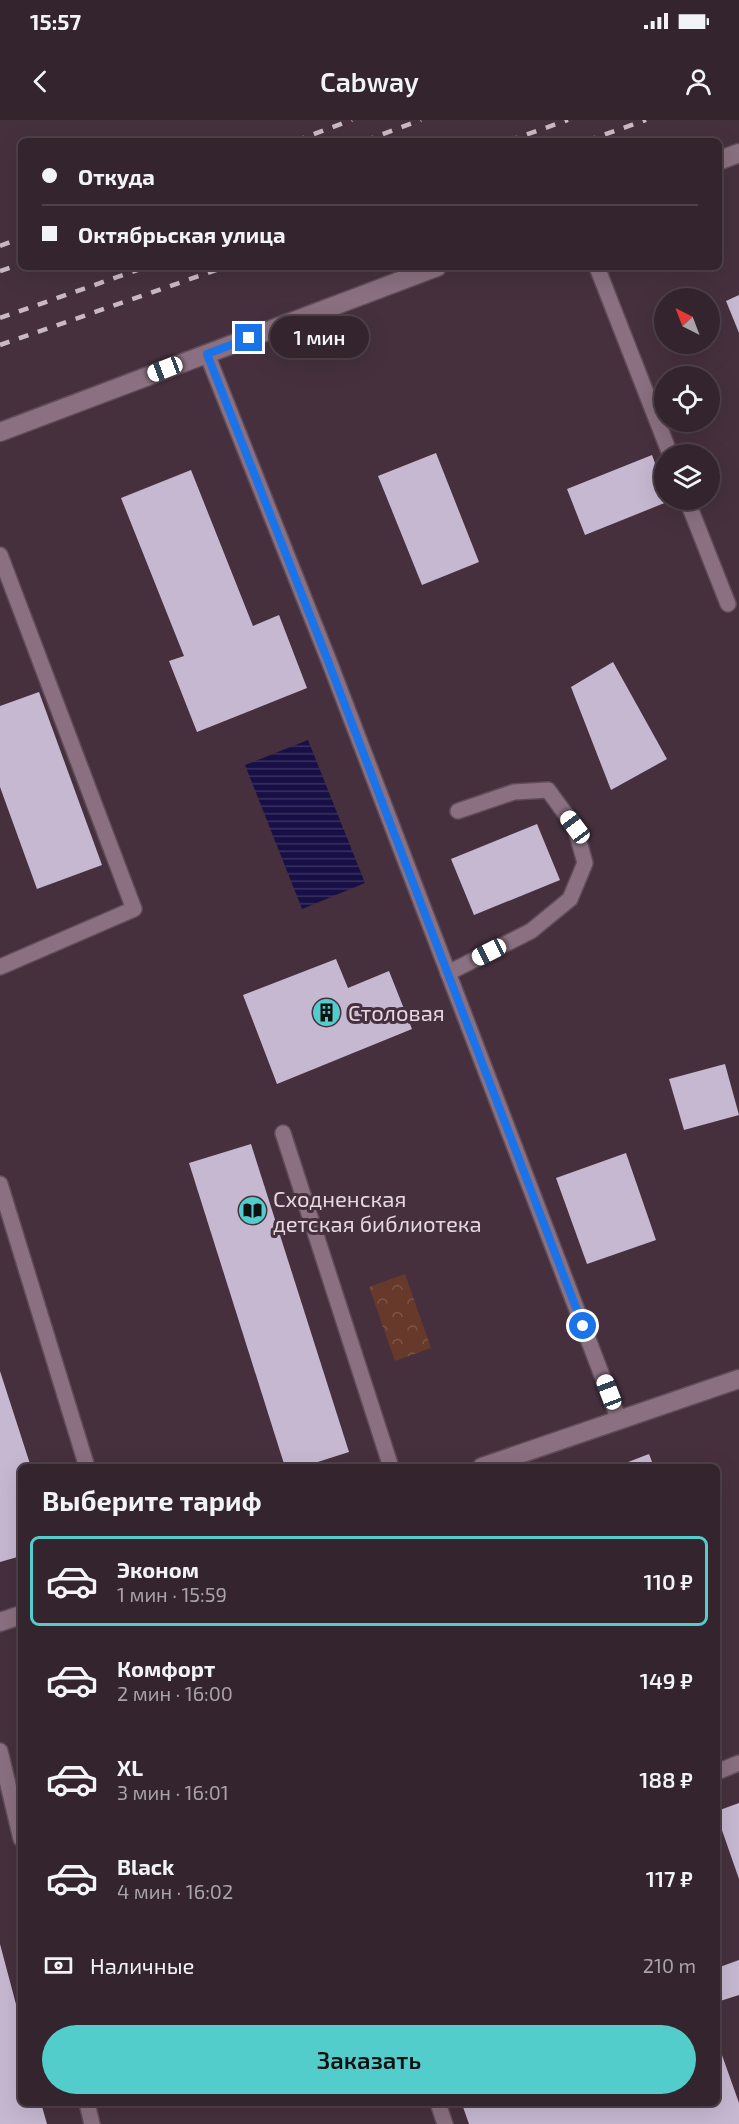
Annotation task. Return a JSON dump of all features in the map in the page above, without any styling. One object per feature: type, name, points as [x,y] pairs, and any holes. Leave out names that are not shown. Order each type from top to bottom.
[{"type":"street","points":[[722,159],[739,153]]},
{"type":"street","points":[[0,432],[430,270]]},
{"type":"street","points":[[491,1464],[739,1379]]},
{"type":"street","points":[[0,1622],[18,1616]]},
{"type":"lane","points":[[598,270],[666,444]]},
{"type":"lane","points":[[207,354],[333,671],[619,1420]]},
{"type":"lane","points":[[691,510],[728,604]]},
{"type":"lane","points":[[0,555],[134,909],[0,967]]},
{"type":"lane","points":[[448,973],[531,931],[570,899],[585,863],[575,827],[548,790],[513,792],[458,811]]},
{"type":"lane","points":[[283,1133],[390,1464]]},
{"type":"lane","points":[[0,1184],[86,1464]]},
{"type":"lane","points":[[0,1751],[3,1777],[18,1829]]},
{"type":"lane","points":[[720,1771],[739,1763]]},
{"type":"lane","points":[[88,2106],[92,2124]]},
{"type":"lane","points":[[439,2106],[445,2124]]},
{"type":"green space","points":[[405,1274],[431,1348],[395,1361],[369,1287]]},
{"type":"shaded area","points":[[308,740],[365,883],[302,909],[245,765]]},
{"type":"building","points":[[739,295],[739,333],[726,301]]},
{"type":"building","points":[[436,453],[479,562],[422,585],[378,476]]},
{"type":"building","points":[[652,455],[654,460],[654,507],[585,535],[567,489]]},
{"type":"building","points":[[191,470],[253,626],[279,615],[307,688],[197,732],[169,661],[184,656],[121,498]]},
{"type":"building","points":[[613,662],[667,759],[611,790],[571,687]]},
{"type":"building","points":[[39,692],[102,865],[37,889],[0,787],[0,706]]},
{"type":"building","points":[[537,824],[560,880],[474,915],[451,859]]},
{"type":"building","name":"Столовая","points":[[336,959],[348,988],[389,971],[412,1029],[277,1084],[243,995]]},
{"type":"building","points":[[725,1064],[739,1115],[684,1130],[669,1079]]},
{"type":"building","points":[[251,1144],[349,1452],[311,1464],[284,1464],[189,1163]]},
{"type":"building","points":[[626,1153],[656,1240],[587,1264],[556,1178]]},
{"type":"building","points":[[0,1371],[30,1464],[18,1464],[18,1557],[0,1562]]},
{"type":"building","points":[[649,1454],[653,1464],[623,1464]]},
{"type":"building","points":[[739,1803],[739,1879],[720,1825],[720,1810]]},
{"type":"building","points":[[0,1944],[18,2012],[18,2106],[42,2106],[47,2124],[0,2124]]},
{"type":"building","points":[[739,1960],[739,1995],[720,2001],[720,1967]]},
{"type":"building","points":[[720,2049],[739,2103],[739,2124],[469,2124],[463,2107],[720,2106]]},
{"type":"railway","points":[[303,138],[352,120]]},
{"type":"railway","points":[[372,138],[421,120]]},
{"type":"railway","points":[[517,138],[568,120]]},
{"type":"railway","points":[[595,138],[646,120]]},
{"type":"railway","points":[[0,246],[18,239]]},
{"type":"railway","points":[[0,271],[18,265]]},
{"type":"railway","points":[[0,318],[137,270]]},
{"type":"railway","points":[[0,345],[216,270]]},
{"type":"place","name":"Столовая","points":[[327,1012]]},
{"type":"place","name":"Сходненская детская библиотека","points":[[252,1211]]},
{"type":"route","points":[[249,338],[207,354],[328,661],[583,1326]]}]
